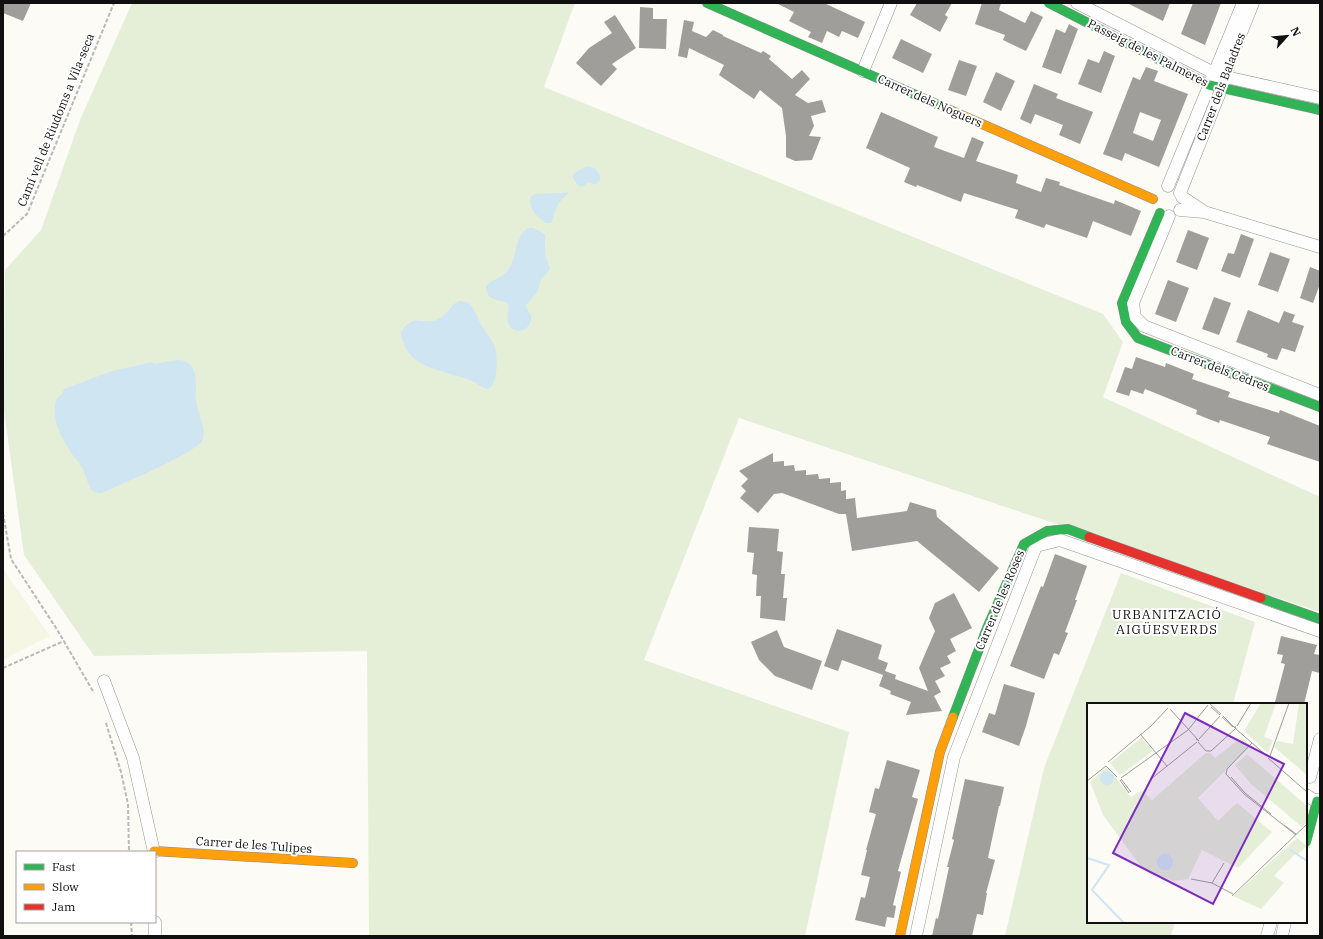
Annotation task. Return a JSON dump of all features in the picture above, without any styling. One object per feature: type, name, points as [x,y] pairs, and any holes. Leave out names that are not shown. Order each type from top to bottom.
[{"type":"street","name":"Carrer dels Noguers","points":[[707,3],[1153,199]]},
{"type":"street","points":[[863,71],[891,3]]},
{"type":"street","name":"Passeig de les Palmeres","points":[[1049,3],[1210,84]]},
{"type":"street","name":"Passeig de les Palmeres","points":[[1077,3],[1221,79],[1320,110]]},
{"type":"street","name":"Carrer dels Baladres","points":[[1181,195],[1221,79],[1243,3]]},
{"type":"street","name":"Carrer dels Baladres","points":[[1168,186],[1210,84],[1221,79],[1253,3]]},
{"type":"street","name":"Passeig de les Palmeres","points":[[1221,79],[1320,98]]},
{"type":"street","points":[[1204,212],[1181,195],[1173,187],[1162,187],[1158,190],[1153,199],[1154,205],[1170,213],[1204,212],[1320,247]]},
{"type":"street","points":[[1130,320],[1133,303],[1170,213],[1182,202],[1181,195]]},
{"type":"street","name":"Carrer dels Cedres","points":[[1130,320],[1320,395]]},
{"type":"street","name":"Carrer dels Cedres","points":[[1130,320],[1138,338],[1320,406]]},
{"type":"street","name":"Carrer de les Roses","points":[[900,936],[940,752],[987,628],[1024,544],[1047,531],[1068,529],[1320,620]]},
{"type":"street","name":"Carrer de les Roses","points":[[916,936],[954,757],[1036,546],[1060,540],[1320,631]]},
{"type":"street","points":[[104,681],[133,758],[154,851]]},
{"type":"street","points":[[1312,779],[1320,739]]},
{"type":"street","points":[[1307,836],[1314,798]]},
{"type":"street","name":"Carrer de les Tulipes","points":[[156,851],[353,863]]},
{"type":"street","points":[[155,923],[155,936]]},
{"type":"street","points":[[1268,936],[1271,923]]},
{"type":"street","points":[[1282,936],[1286,923]]},
{"type":"path","name":"Camí vell de Riudoms a Vila-seca","points":[[3,236],[27,214],[114,3]]},
{"type":"path","points":[[3,513],[11,559],[64,641],[97,698]]},
{"type":"path","points":[[3,668],[64,641]]},
{"type":"path","points":[[105,720],[122,772],[128,804],[130,851]]},
{"type":"path","points":[[131,923],[132,936]]},
{"type":"green space","points":[[132,3],[575,3],[544,87],[1103,314],[1123,342],[1103,397],[1320,497],[1320,612],[739,418],[644,660],[849,732],[805,936],[369,936],[367,651],[94,656],[24,555],[4,411],[5,270],[41,230],[80,120]]},
{"type":"green space","points":[[3,569],[50,636],[3,660]]},
{"type":"green space","points":[[1121,573],[1255,622],[1233,703],[1087,703],[1087,923],[1175,923],[1171,936],[1005,936],[1044,768]]},
{"type":"water","points":[[587,166],[594,168],[597,171],[600,176],[600,180],[596,184],[588,183],[582,187],[578,186],[573,178],[573,174]]},
{"type":"water","points":[[569,192],[558,204],[551,223],[546,223],[536,215],[530,205],[531,196],[535,194]]},
{"type":"water","points":[[527,228],[533,228],[545,234],[545,254],[550,268],[541,279],[538,291],[526,305],[531,315],[530,323],[526,329],[519,331],[512,328],[508,323],[508,304],[491,298],[486,287],[509,269],[520,238]]},
{"type":"water","points":[[459,301],[468,303],[474,309],[482,326],[494,345],[497,361],[496,373],[491,387],[488,389],[483,388],[472,381],[423,364],[409,353],[402,340],[401,332],[410,322],[435,321],[443,316]]},
{"type":"water","points":[[182,360],[190,364],[194,371],[196,380],[196,401],[203,426],[203,439],[198,445],[188,452],[157,468],[102,493],[92,491],[83,469],[74,457],[58,429],[55,413],[57,398],[62,394],[64,389],[112,371],[152,362],[154,364]]},
{"type":"building","points":[[3,3],[31,3],[23,21],[3,13]]},
{"type":"building","points":[[776,3],[824,3],[865,22],[858,38],[842,31],[839,37],[827,31],[822,43],[808,37],[811,32],[789,21],[794,12]]},
{"type":"building","points":[[917,3],[952,3],[945,15],[948,17],[940,32],[910,15]]},
{"type":"building","points":[[982,3],[1001,3],[999,10],[1025,23],[1031,11],[1043,17],[1026,51],[1003,40],[1005,35],[975,24]]},
{"type":"building","points":[[1127,3],[1170,3],[1163,21]]},
{"type":"building","points":[[1193,3],[1221,3],[1205,45],[1181,34]]},
{"type":"building","points":[[640,7],[653,8],[653,19],[667,19],[666,49],[639,48]]},
{"type":"building","points":[[615,15],[636,48],[612,64],[617,69],[601,86],[576,63],[589,48],[612,33],[604,22]]},
{"type":"building","points":[[684,20],[694,22],[692,31],[706,37],[713,30],[761,53],[763,51],[771,56],[769,59],[792,79],[802,70],[810,79],[795,95],[808,103],[822,100],[826,112],[811,116],[814,126],[809,136],[821,137],[812,160],[795,161],[786,157],[786,136],[782,108],[760,90],[754,99],[719,75],[724,65],[689,48],[687,58],[678,56]]},
{"type":"building","points":[[1069,24],[1078,29],[1061,74],[1042,67],[1056,29],[1065,33]]},
{"type":"building","points":[[901,39],[932,54],[923,73],[892,58]]},
{"type":"building","points":[[1104,51],[1115,56],[1101,93],[1078,84],[1088,59],[1099,63]]},
{"type":"building","points":[[959,60],[977,66],[966,96],[948,90]]},
{"type":"building","points":[[1146,67],[1158,71],[1154,81],[1188,94],[1159,167],[1125,153],[1122,161],[1103,154],[1133,77],[1140,80]],"holes":[[[1140,112],[1161,120],[1153,141],[1133,133]]]},
{"type":"building","points":[[996,72],[1015,81],[1001,111],[983,102]]},
{"type":"building","points":[[1034,84],[1058,94],[1056,98],[1093,112],[1080,144],[1059,135],[1063,125],[1035,114],[1031,124],[1020,119]]},
{"type":"building","points":[[881,112],[938,137],[934,147],[964,158],[972,137],[984,142],[976,161],[1018,175],[1016,183],[1041,192],[1046,178],[1060,182],[1059,185],[1114,204],[1115,200],[1141,211],[1131,236],[1093,221],[1087,238],[1046,224],[1044,228],[1015,218],[1018,210],[964,193],[961,202],[917,185],[916,187],[904,182],[910,168],[866,148]]},
{"type":"building","points":[[1188,230],[1209,238],[1197,270],[1176,262]]},
{"type":"building","points":[[1241,234],[1254,239],[1240,278],[1221,271],[1228,253],[1234,254]]},
{"type":"building","points":[[1270,252],[1290,259],[1278,292],[1258,285]]},
{"type":"building","points":[[1310,267],[1320,271],[1320,284],[1313,303],[1300,298]]},
{"type":"building","points":[[1168,280],[1189,288],[1176,322],[1155,314]]},
{"type":"building","points":[[1214,297],[1231,303],[1219,335],[1202,329]]},
{"type":"building","points":[[1248,310],[1279,323],[1284,311],[1295,315],[1292,322],[1304,326],[1295,352],[1282,348],[1277,360],[1267,357],[1268,354],[1236,342]]},
{"type":"building","points":[[1136,357],[1165,367],[1166,363],[1194,374],[1192,379],[1230,392],[1228,397],[1279,413],[1280,410],[1320,426],[1320,462],[1267,444],[1270,437],[1220,420],[1219,423],[1196,414],[1197,410],[1145,389],[1143,394],[1131,390],[1129,396],[1116,392],[1125,367],[1132,369]]},
{"type":"building","points":[[773,453],[773,462],[784,461],[784,466],[794,465],[795,471],[806,470],[806,475],[818,474],[819,479],[830,478],[830,483],[841,482],[841,491],[846,490],[846,499],[855,498],[857,518],[907,511],[910,502],[936,510],[937,517],[999,568],[979,592],[917,541],[852,551],[846,514],[839,514],[782,493],[774,494],[758,513],[740,498],[746,491],[741,486],[748,479],[739,471]]},
{"type":"building","points":[[749,527],[779,529],[777,551],[783,552],[781,574],[785,574],[783,598],[787,598],[785,621],[760,618],[761,596],[756,596],[757,575],[752,574],[754,553],[747,552]]},
{"type":"building","points":[[1055,554],[1087,566],[1075,600],[1077,600],[1065,632],[1068,633],[1059,655],[1054,653],[1044,679],[1010,666]]},
{"type":"building","points":[[954,593],[972,628],[950,639],[956,651],[947,656],[951,663],[940,668],[945,676],[935,681],[941,692],[934,696],[942,711],[906,715],[911,702],[890,694],[891,691],[879,686],[883,675],[842,660],[838,671],[824,666],[837,629],[882,645],[878,659],[888,663],[885,671],[896,675],[895,679],[928,691],[919,668],[935,631],[929,618],[935,603]]},
{"type":"building","points":[[777,630],[784,647],[822,661],[812,690],[775,676],[759,660],[751,642]]},
{"type":"building","points":[[1281,636],[1317,645],[1314,654],[1320,655],[1320,673],[1312,671],[1304,703],[1275,702],[1285,664],[1281,663],[1283,655],[1277,654]]},
{"type":"building","points":[[1004,684],[1035,693],[1019,746],[982,732],[989,713],[995,715]]},
{"type":"building","points":[[887,760],[920,770],[912,797],[918,799],[898,871],[901,872],[893,905],[896,906],[894,918],[887,917],[885,927],[855,920],[861,897],[865,898],[870,877],[861,875],[876,814],[869,812],[875,788],[879,789]]},
{"type":"building","points":[[965,779],[1004,787],[988,858],[995,860],[986,893],[983,915],[977,914],[972,936],[932,936],[936,918],[938,919],[949,867],[947,867],[954,840],[952,839]]},
{"type":"traffic: fast","points":[[707,3],[950,110]]},
{"type":"traffic: fast","points":[[1049,3],[1209,85],[1320,110]]},
{"type":"traffic: fast","points":[[1160,213],[1122,303],[1126,322],[1138,338],[1320,407]]},
{"type":"traffic: fast","points":[[953,717],[987,628],[1024,544],[1047,531],[1068,529],[1089,537]]},
{"type":"traffic: fast","points":[[1261,598],[1320,619]]},
{"type":"traffic: fast","points":[[1307,838],[1317,801]]},
{"type":"traffic: slow","points":[[950,110],[1153,199]]},
{"type":"traffic: slow","points":[[900,936],[940,752],[953,717]]},
{"type":"traffic: slow","points":[[156,851],[353,863]]},
{"type":"traffic: jam","points":[[1089,537],[1261,598]]},
{"type":"district","name":"URBANITZACIÓ AIGÜESVERDS","points":[[1167,622]]}]
